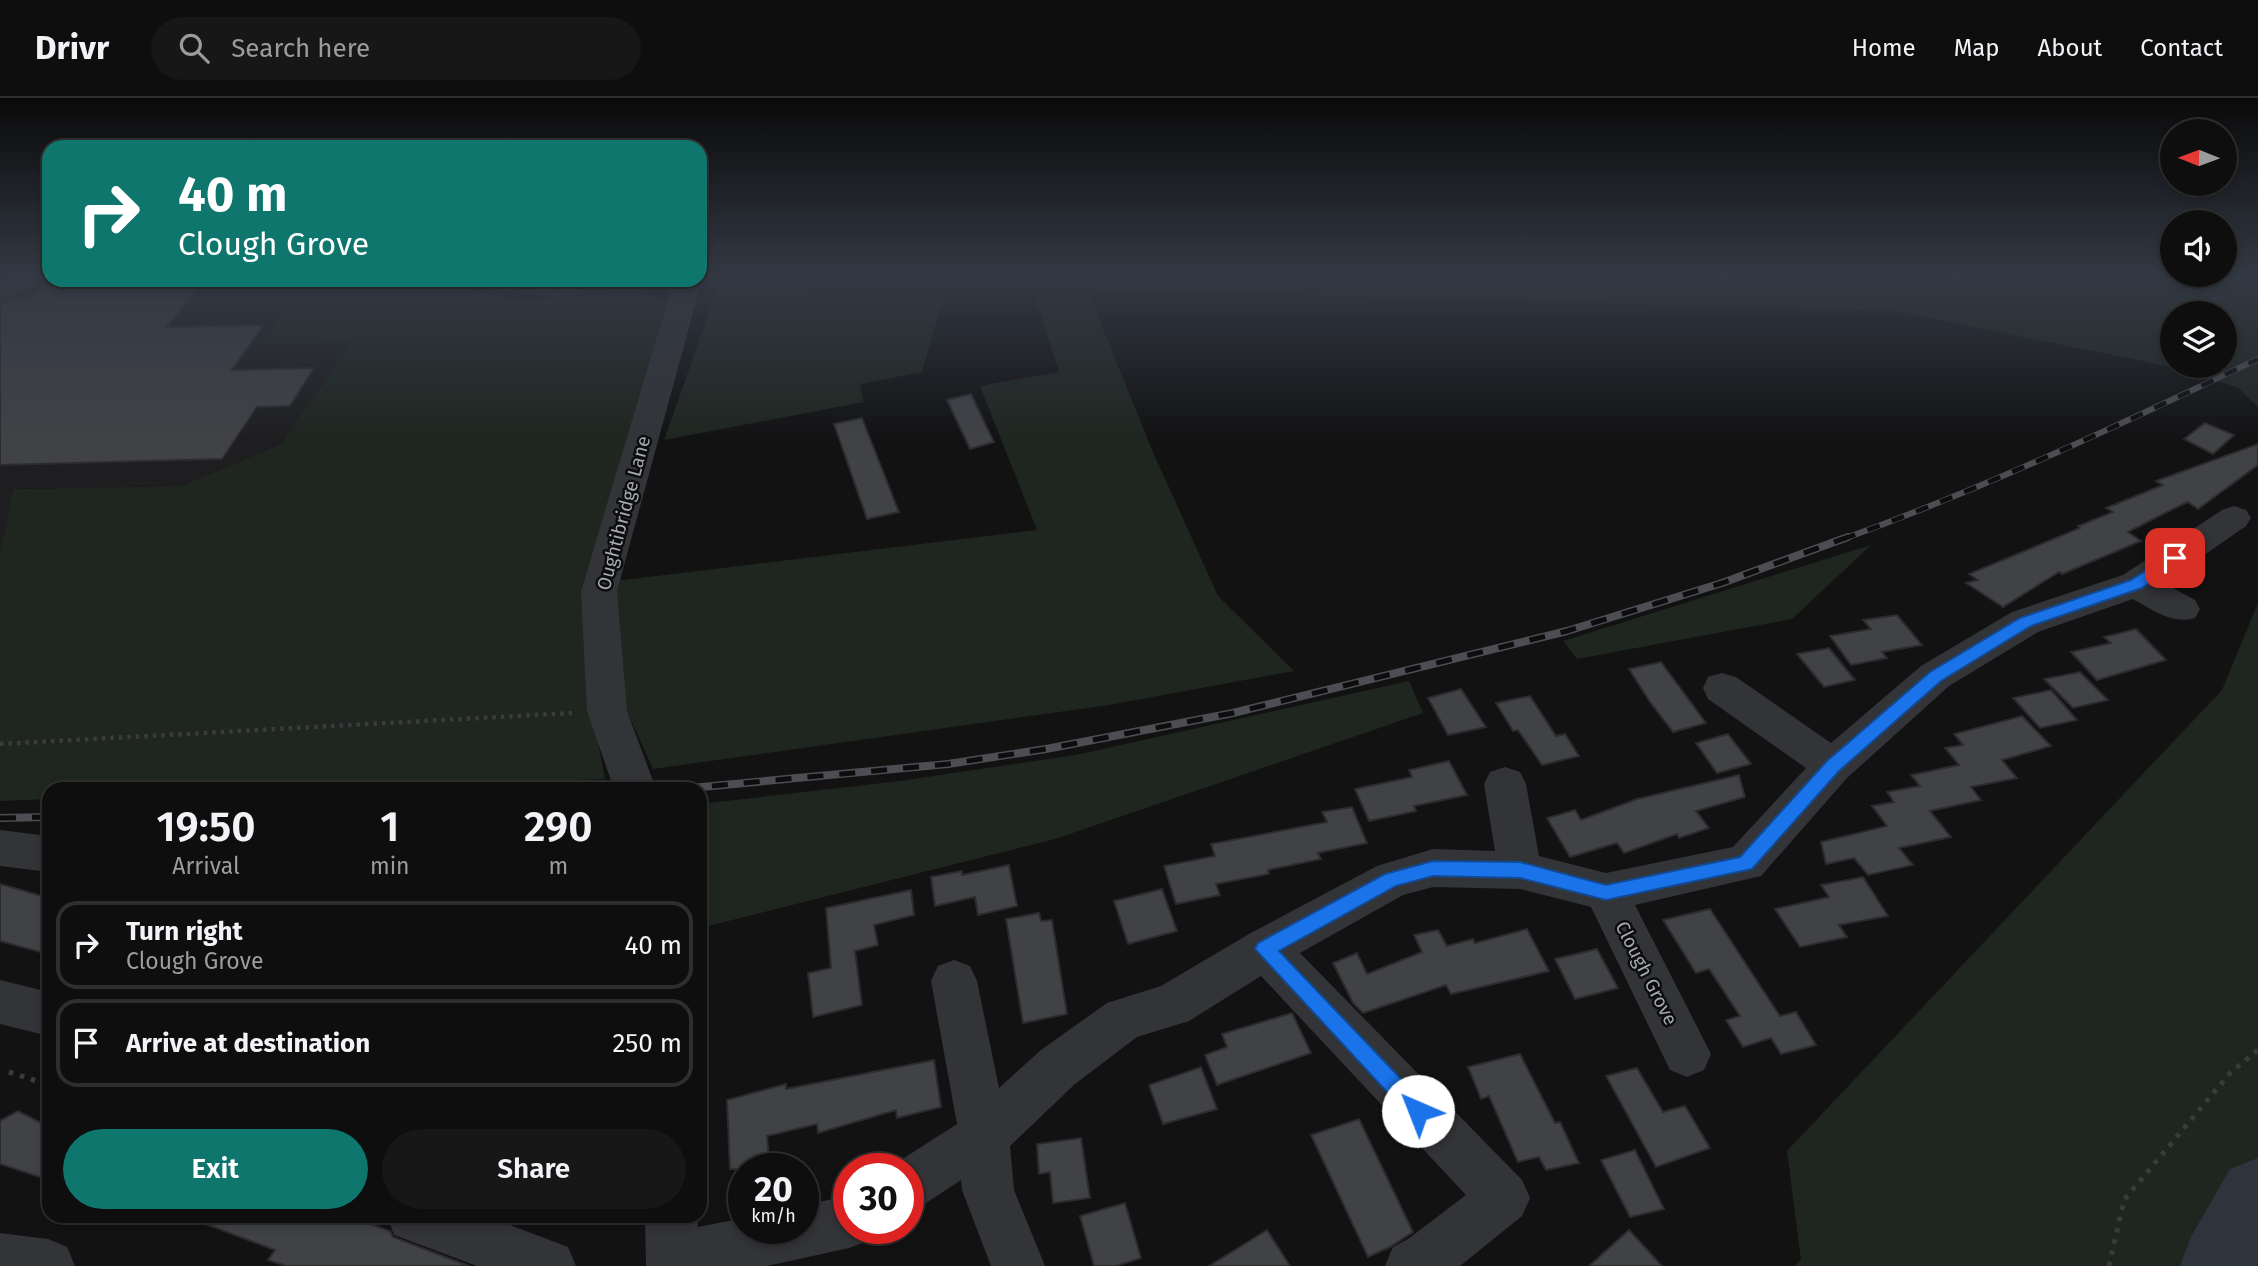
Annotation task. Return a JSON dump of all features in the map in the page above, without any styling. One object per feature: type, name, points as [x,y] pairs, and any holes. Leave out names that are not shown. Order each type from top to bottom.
[{"type":"street","name":"Oughtibridge Lane","points":[[633,782],[612,724],[599,592],[673,333]]},
{"type":"street","points":[[924,1175],[984,1136],[1058,1067],[1124,1019],[1172,1005],[1265,949],[1392,879],[1433,868],[1520,870],[1606,892],[1746,863],[1833,766],[1935,676],[2025,622],[2136,584],[2234,518]]},
{"type":"street","points":[[2136,584],[2182,610]]},
{"type":"street","points":[[1722,688],[1833,766]]},
{"type":"street","points":[[1505,784],[1520,870]]},
{"type":"street","points":[[0,848],[42,853]]},
{"type":"street","name":"Clough Grove","points":[[1606,892],[1687,1054]]},
{"type":"street","points":[[1265,949],[1504,1198],[1419,1262]]},
{"type":"street","points":[[954,981],[984,1136],[988,1191],[1018,1266]]},
{"type":"street","points":[[0,1002],[42,1012]]},
{"type":"street","points":[[432,1223],[549,1266]]},
{"type":"street","points":[[673,1247],[833,1224]]},
{"type":"street","points":[[0,1259],[48,1266]]},
{"type":"path","points":[[0,744],[612,724]]},
{"type":"path","points":[[2109,1266],[2124,1200],[2231,1072],[2258,1050]]},
{"type":"path","points":[[9,1072],[42,1083]]},
{"type":"shaded area","points":[[0,333],[271,333],[263,345],[351,343],[281,444],[181,486],[13,489],[0,553]]},
{"type":"shaded area","points":[[270,333],[662,333],[582,587],[589,693],[605,779],[523,782],[42,782],[42,799],[0,801],[0,553],[13,489],[181,486],[281,444],[351,343],[262,345]]},
{"type":"shaded area","points":[[702,333],[933,333],[922,372],[860,384],[864,402],[664,440]]},
{"type":"shaded area","points":[[1046,333],[1105,333],[1152,450],[1218,596],[1294,671],[1109,705],[653,769],[626,709],[615,581],[1037,530],[980,386],[1059,372]]},
{"type":"shaded area","points":[[2002,333],[2160,333],[2160,365],[2157,364]]},
{"type":"shaded area","points":[[2237,333],[2258,333],[2258,407],[2237,387],[2206,378],[2237,378]]},
{"type":"shaded area","points":[[1871,545],[1792,619],[1577,659],[1563,641]]},
{"type":"shaded area","points":[[2258,603],[2258,1266],[1794,1266],[1801,1260],[1787,1151],[2222,690]]},
{"type":"shaded area","points":[[1409,681],[1423,713],[1055,839],[707,926],[707,803],[900,781],[1076,755]]},
{"type":"building","points":[[0,333],[259,333],[232,370],[314,368],[290,406],[257,407],[222,459],[0,465]]},
{"type":"building","points":[[971,394],[994,442],[970,449],[947,400]]},
{"type":"building","points":[[862,418],[899,512],[867,519],[834,424]]},
{"type":"building","points":[[2205,423],[2234,435],[2213,454],[2184,439]]},
{"type":"building","points":[[2258,444],[2258,465],[2198,509],[2188,502],[2169,511],[2128,532],[2141,541],[2062,574],[2059,572],[2003,607],[1966,583],[1978,580],[1969,574],[2080,528],[2078,526],[2113,512],[2106,508],[2163,485],[2156,481]]},
{"type":"building","points":[[1897,615],[1922,645],[1882,652],[1887,658],[1851,665],[1830,636],[1871,629],[1863,620]]},
{"type":"building","points":[[2136,629],[2166,660],[2097,680],[2071,652],[2111,643],[2104,637]]},
{"type":"building","points":[[1829,648],[1855,680],[1824,687],[1797,654]]},
{"type":"building","points":[[1661,662],[1706,723],[1673,732],[1629,669]]},
{"type":"building","points":[[2080,672],[2108,700],[2073,708],[2044,679]]},
{"type":"building","points":[[1461,689],[1486,727],[1448,735],[1428,698]]},
{"type":"building","points":[[2051,690],[2077,720],[2040,728],[2013,698]]},
{"type":"building","points":[[1530,696],[1556,736],[1565,734],[1579,756],[1542,765],[1518,730],[1513,731],[1496,703]]},
{"type":"building","points":[[2022,716],[2051,746],[2002,760],[2017,778],[1971,787],[1981,800],[1930,811],[1951,837],[1899,848],[1913,865],[1868,875],[1854,858],[1826,864],[1821,842],[1887,826],[1872,806],[1894,802],[1887,792],[1920,786],[1911,775],[1959,765],[1945,748],[1963,745],[1954,734]]},
{"type":"building","points":[[1728,734],[1751,764],[1717,773],[1696,743]]},
{"type":"building","points":[[1449,761],[1467,795],[1414,806],[1416,811],[1369,821],[1355,789],[1412,777],[1409,770]]},
{"type":"building","points":[[1739,775],[1745,797],[1696,811],[1709,828],[1679,838],[1677,834],[1624,853],[1617,843],[1570,857],[1547,818],[1575,810],[1581,820],[1637,799]]},
{"type":"building","points":[[1352,807],[1367,843],[1318,853],[1321,859],[1268,870],[1269,874],[1216,884],[1220,895],[1176,904],[1164,866],[1215,856],[1211,844],[1327,822],[1322,812]]},
{"type":"building","points":[[1009,865],[1017,906],[978,915],[975,897],[935,906],[931,877],[962,871],[962,875]]},
{"type":"building","points":[[1863,877],[1888,916],[1839,925],[1847,937],[1800,947],[1775,909],[1829,897],[1821,885]]},
{"type":"building","points":[[0,884],[42,896],[42,950],[40,952],[0,941]]},
{"type":"building","points":[[1162,889],[1177,931],[1128,944],[1114,901]]},
{"type":"building","points":[[911,890],[914,915],[874,925],[878,945],[855,951],[862,1005],[813,1017],[808,973],[831,968],[826,908]]},
{"type":"building","points":[[1710,909],[1780,1016],[1796,1012],[1816,1045],[1781,1054],[1771,1038],[1743,1047],[1726,1020],[1740,1016],[1709,969],[1696,973],[1663,920]]},
{"type":"building","points":[[1039,913],[1041,921],[1052,920],[1067,1014],[1023,1023],[1006,919]]},
{"type":"building","points":[[1527,929],[1549,971],[1451,994],[1446,985],[1363,1013],[1353,1003],[1333,963],[1357,953],[1367,974],[1422,952],[1414,935],[1438,930],[1447,946],[1473,939],[1475,943]]},
{"type":"building","points":[[1597,949],[1618,988],[1575,999],[1555,959]]},
{"type":"building","points":[[1292,1013],[1311,1053],[1217,1085],[1205,1055],[1227,1047],[1222,1034]]},
{"type":"building","points":[[1520,1054],[1555,1123],[1560,1122],[1579,1163],[1546,1170],[1539,1157],[1518,1162],[1489,1096],[1481,1099],[1468,1067]]},
{"type":"building","points":[[934,1060],[941,1107],[897,1118],[896,1110],[818,1133],[817,1124],[767,1136],[769,1153],[729,1153],[727,1100],[786,1084],[786,1089]]},
{"type":"building","points":[[1201,1067],[1217,1109],[1163,1124],[1149,1085]]},
{"type":"building","points":[[1637,1068],[1663,1112],[1685,1106],[1710,1148],[1656,1167],[1606,1076]]},
{"type":"building","points":[[18,1111],[42,1123],[42,1178],[0,1164],[0,1121]]},
{"type":"building","points":[[1359,1119],[1413,1232],[1368,1257],[1311,1135]]},
{"type":"building","points":[[1081,1138],[1090,1198],[1053,1203],[1050,1172],[1039,1174],[1037,1144]]},
{"type":"building","points":[[1635,1150],[1664,1209],[1630,1217],[1601,1160]]},
{"type":"building","points":[[1125,1203],[1141,1258],[1116,1266],[1094,1266],[1080,1216]]},
{"type":"building","points":[[203,1223],[369,1223],[390,1231],[393,1237],[469,1266],[286,1266],[268,1260],[275,1250]]},
{"type":"building","points":[[1267,1230],[1290,1266],[1209,1266]]},
{"type":"building","points":[[1629,1230],[1662,1266],[1589,1266]]},
{"type":"waterway","points":[[2220,1266],[2258,1197]]},
{"type":"railway","points":[[1843,539],[2001,477],[2258,359]]},
{"type":"railway","points":[[707,786],[948,764],[1046,749],[1233,713],[1567,631],[1722,583],[1848,537]]},
{"type":"railway","points":[[0,818],[42,817]]},
{"type":"route","points":[[1418,1111],[1265,949],[1392,879],[1433,868],[1520,870],[1606,892],[1746,863],[1833,766],[1935,676],[2025,622],[2136,584],[2175,558]]}]
